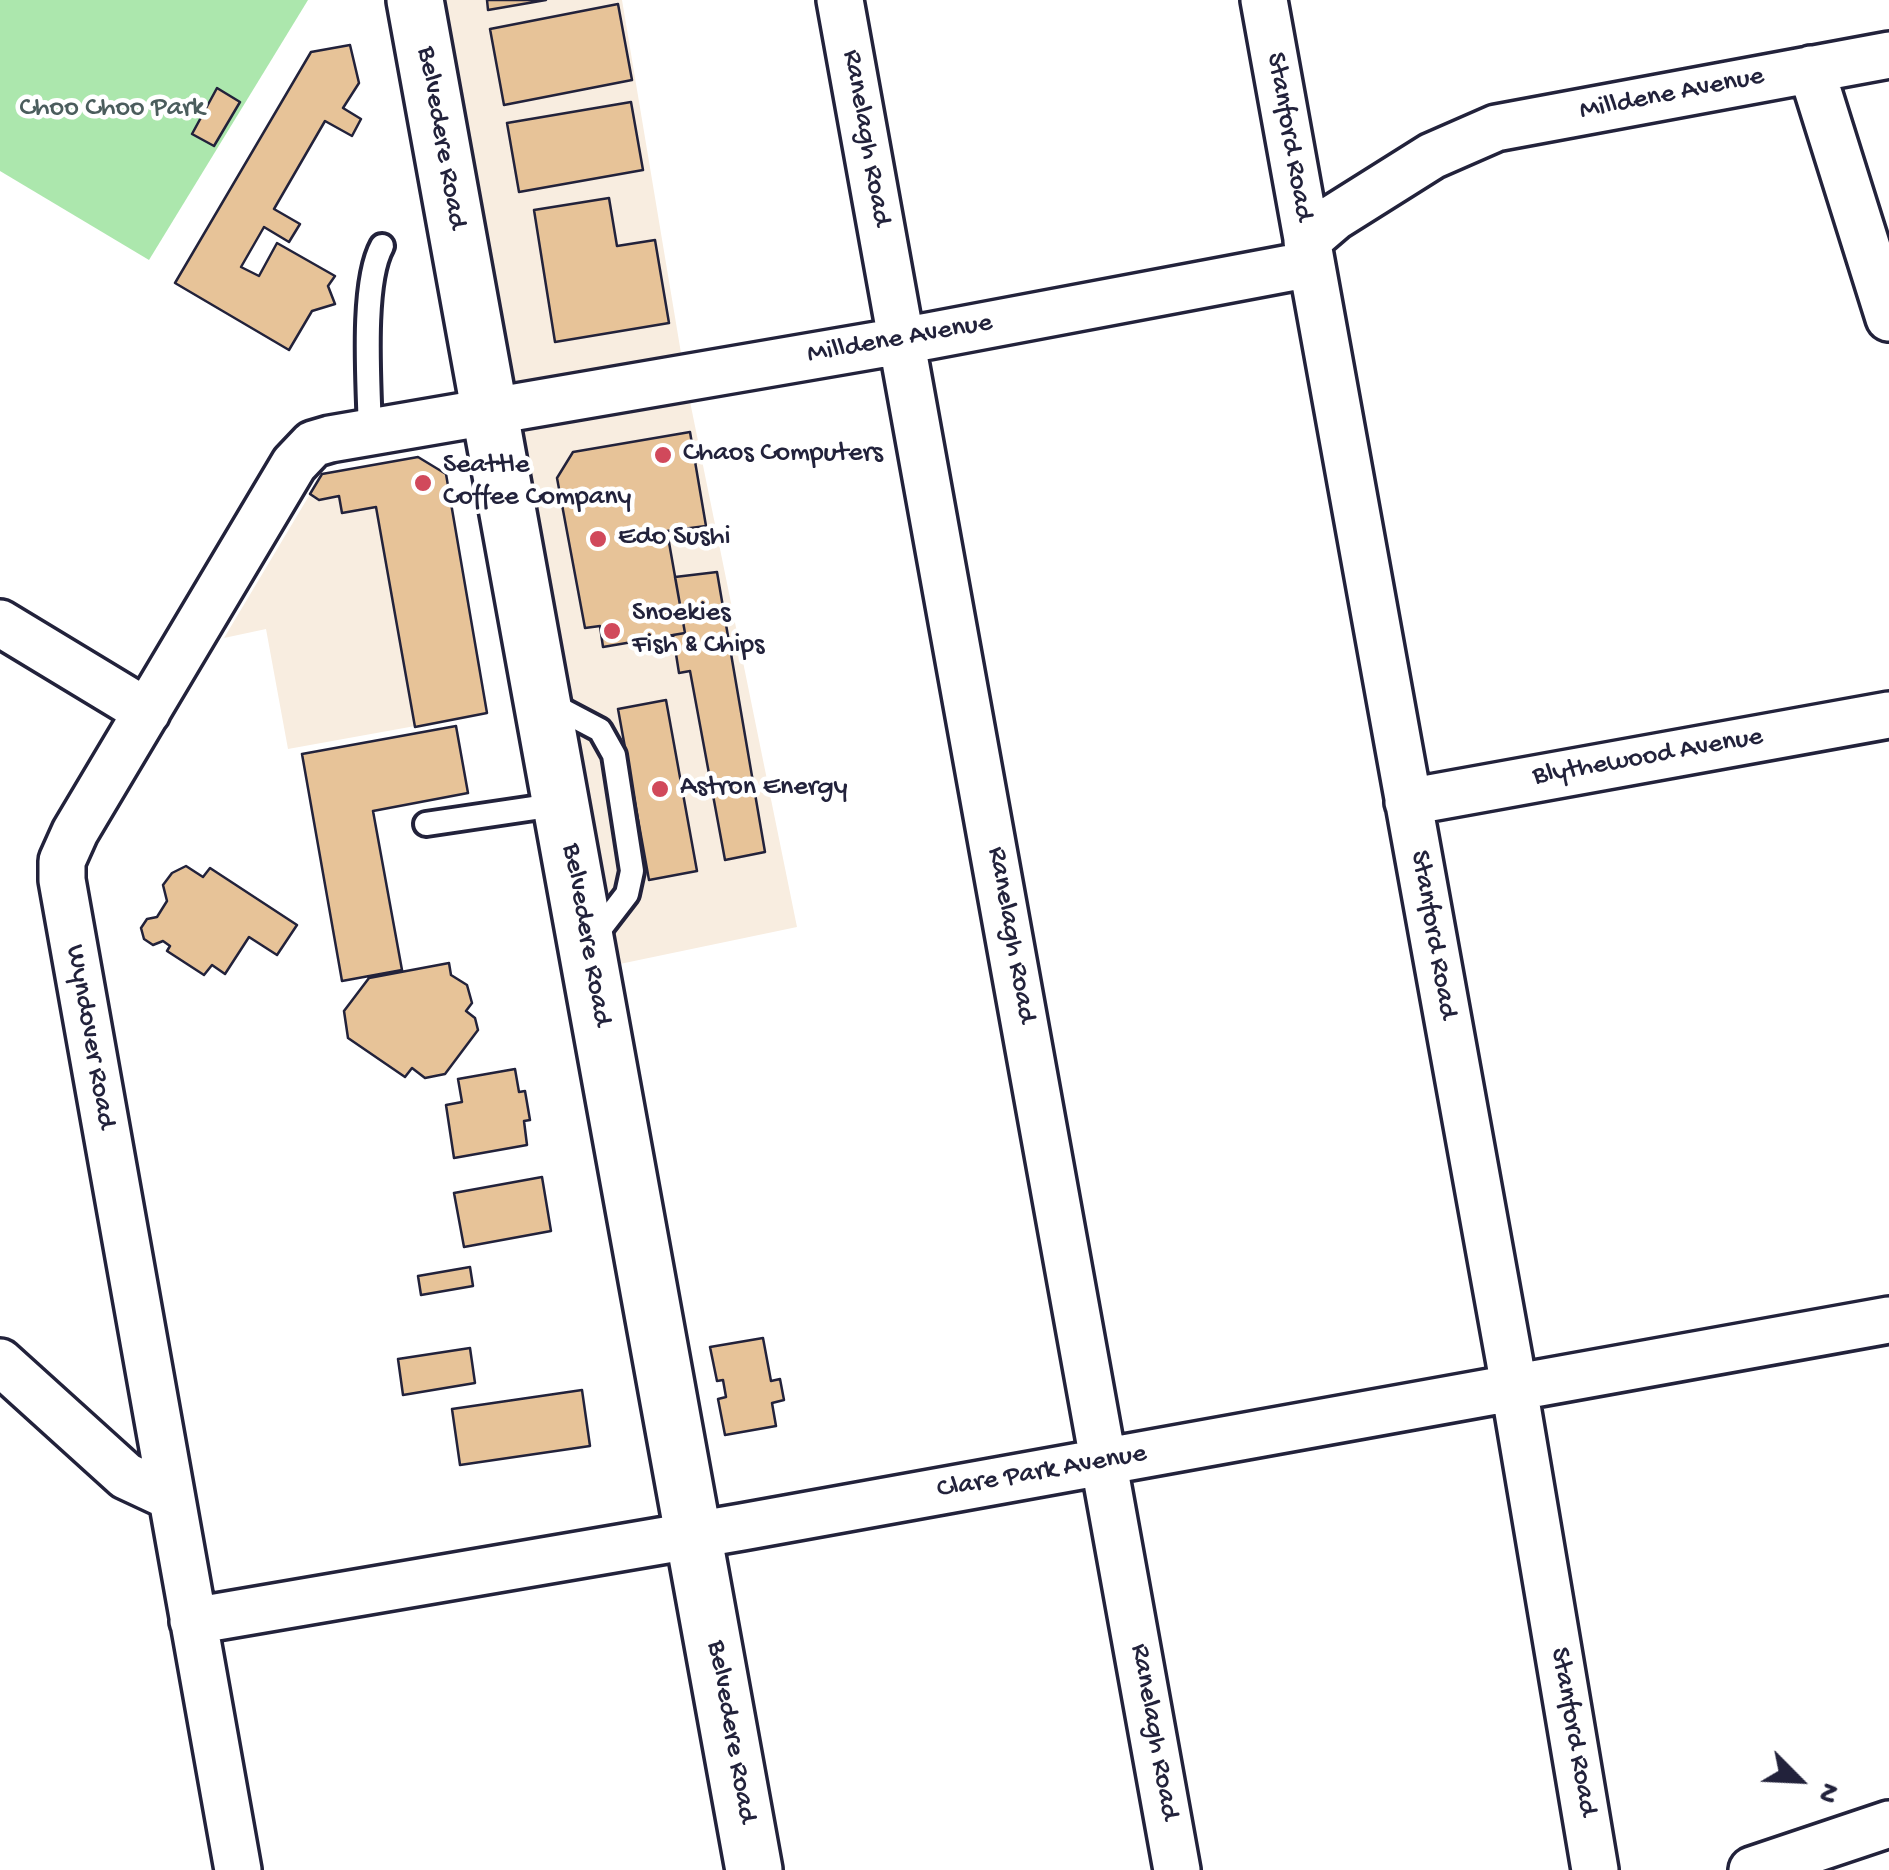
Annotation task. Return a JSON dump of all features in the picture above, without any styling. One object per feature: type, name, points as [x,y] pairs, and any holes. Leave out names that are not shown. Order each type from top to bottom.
[{"type":"main road","name":"Belvedere Road","points":[[415,0],[754,1870]]},
{"type":"street","name":"Ranelagh Road","points":[[840,0],[1177,1870]]},
{"type":"street","name":"Stanford Road","points":[[1264,0],[1596,1870]]},
{"type":"street","name":"Milldene Avenue","points":[[490,413],[902,340],[1309,253],[1335,217],[1469,137],[1496,128],[1889,55]]},
{"type":"street","points":[[1810,69],[1889,318]]},
{"type":"street","name":"Wyndover Road","points":[[238,1870],[62,880],[62,861],[74,832],[294,464],[314,444],[490,413]]},
{"type":"street","points":[[0,623],[147,712]]},
{"type":"street","name":"Blythewood Avenue","points":[[1408,802],[1889,715]]},
{"type":"street","name":"Clare Park Avenue","points":[[193,1621],[695,1535],[1889,1320]]},
{"type":"street","points":[[0,1362],[126,1476],[171,1496]]},
{"type":"street","points":[[1752,1870],[1889,1824]]},
{"type":"lane","points":[[370,433],[369,289],[382,246]]},
{"type":"lane","points":[[542,700],[591,724],[608,740],[614,755],[632,858],[627,894],[586,946]]},
{"type":"lane","points":[[426,824],[561,804]]},
{"type":"shaded area","points":[[415,0],[622,0],[685,377],[797,927],[591,970]]},
{"type":"shaded area","points":[[418,457],[446,474],[487,713],[288,749],[266,629],[224,638],[322,474]]},
{"type":"green space","name":"Choo Choo Park","points":[[0,0],[308,0],[149,260],[0,171]]},
{"type":"building","points":[[487,0],[546,0],[488,10]]},
{"type":"building","points":[[618,4],[632,80],[504,105],[490,29]]},
{"type":"building","points":[[350,45],[359,83],[343,108],[361,119],[352,136],[325,121],[274,209],[300,224],[289,242],[264,227],[241,267],[259,276],[277,243],[335,276],[328,286],[335,304],[312,311],[289,350],[175,283],[311,52]]},
{"type":"building","points":[[217,88],[240,102],[214,146],[192,134]]},
{"type":"building","points":[[631,102],[643,170],[519,192],[507,123]]},
{"type":"building","points":[[609,198],[617,246],[655,240],[669,323],[555,342],[534,210]]},
{"type":"building","points":[[690,432],[706,526],[667,531],[685,633],[603,647],[600,626],[585,628],[557,478],[573,452]]},
{"type":"building","points":[[418,457],[446,474],[487,713],[415,727],[376,507],[342,513],[339,496],[319,500],[310,494],[322,474]]},
{"type":"building","points":[[717,572],[765,852],[725,860],[690,671],[679,673],[673,635],[685,633],[675,577]]},
{"type":"building","points":[[666,700],[697,871],[649,880],[618,709]]},
{"type":"building","points":[[456,726],[468,793],[373,811],[402,970],[342,981],[302,754]]},
{"type":"building","points":[[186,866],[203,877],[210,868],[297,925],[277,955],[249,937],[225,974],[212,965],[204,975],[167,951],[170,946],[163,941],[153,945],[144,939],[141,928],[147,919],[157,917],[167,901],[163,885],[172,873]]},
{"type":"building","points":[[449,963],[451,975],[467,985],[472,1003],[466,1011],[475,1018],[478,1030],[445,1074],[425,1078],[412,1068],[405,1077],[348,1038],[344,1011],[369,978]]},
{"type":"building","points":[[515,1069],[519,1092],[525,1091],[530,1120],[524,1121],[527,1145],[454,1158],[446,1105],[462,1102],[458,1079]]},
{"type":"building","points":[[542,1177],[551,1231],[464,1247],[454,1193]]},
{"type":"building","points":[[470,1267],[473,1286],[421,1295],[418,1276]]},
{"type":"building","points":[[763,1338],[771,1381],[780,1379],[784,1400],[772,1403],[776,1426],[725,1435],[718,1399],[726,1397],[723,1380],[717,1381],[710,1347]]},
{"type":"building","points":[[470,1348],[475,1383],[403,1395],[398,1359]]},
{"type":"building","points":[[582,1390],[590,1446],[460,1465],[452,1409]]},
{"type":"place","name":"Chaos Computers","points":[[663,455]]},
{"type":"place","name":"Seattle Coffee Company","points":[[423,483]]},
{"type":"place","name":"Edo Sushi","points":[[598,539]]},
{"type":"place","name":"Snoekies Fish & Chips","points":[[612,631]]},
{"type":"place","name":"Astron Energy","points":[[660,789]]}]
